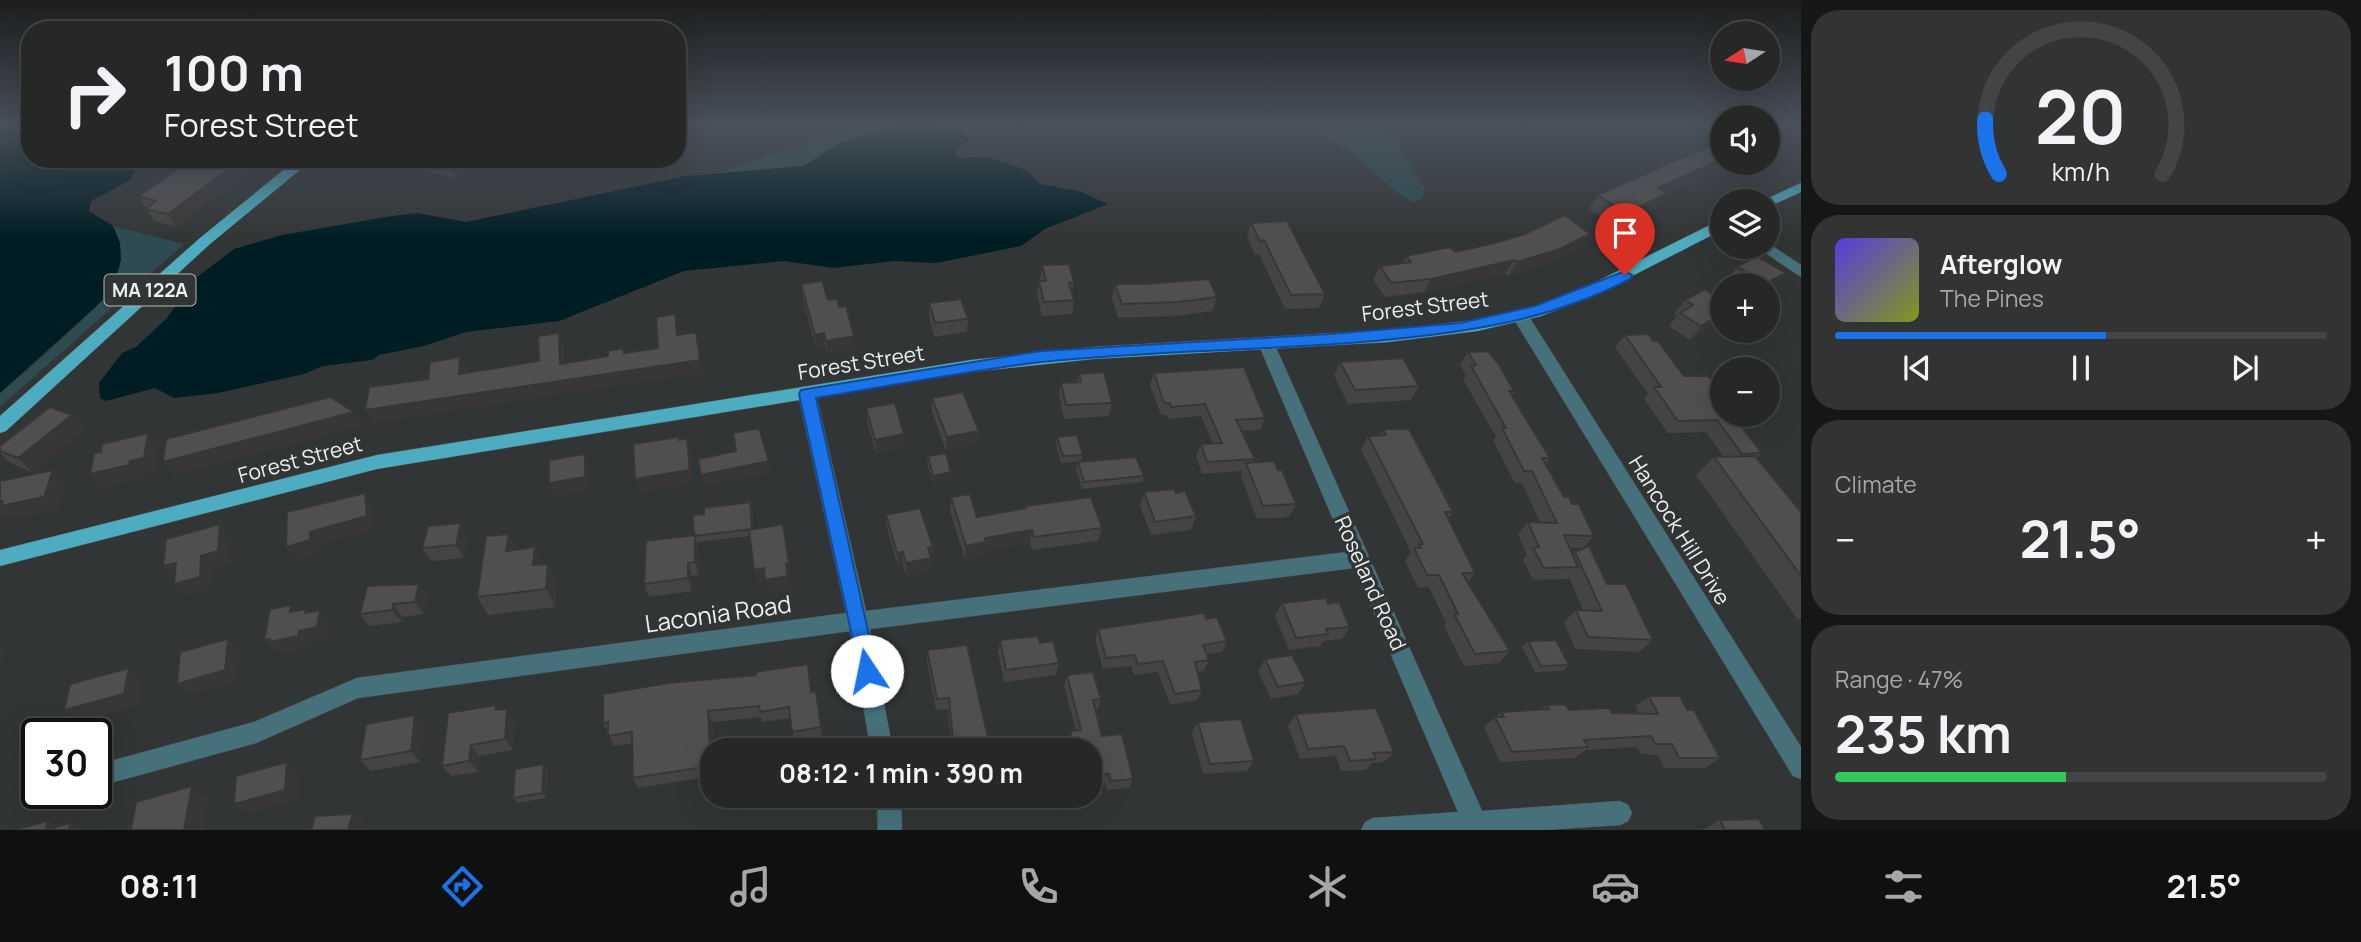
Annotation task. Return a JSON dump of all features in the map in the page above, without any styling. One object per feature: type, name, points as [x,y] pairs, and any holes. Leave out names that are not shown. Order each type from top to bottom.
[{"type":"main road","name":"MA 122A","points":[[0,426],[205,241],[295,168]]},
{"type":"main road","points":[[1780,197],[1801,187]]},
{"type":"main road","name":"Forest Street","points":[[0,558],[377,462],[1021,359],[1417,333],[1520,316],[1601,288],[1710,230]]},
{"type":"street","points":[[1780,257],[1801,272]]},
{"type":"street","name":"Hancock Hill Drive","points":[[1520,316],[1801,768]]},
{"type":"street","name":"Roseland Road","points":[[1266,343],[1475,823]]},
{"type":"street","points":[[807,394],[858,621],[880,738]]},
{"type":"street","name":"Laconia Road","points":[[112,772],[256,733],[357,688],[858,621],[1360,559]]},
{"type":"street","points":[[889,808],[890,830]]},
{"type":"street","points":[[1373,830],[1620,813]]},
{"type":"shaded area","points":[[0,163],[21,163],[21,168],[137,168],[129,181],[91,201],[89,211],[113,226],[120,243],[121,260],[112,292],[0,393]]},
{"type":"shaded area","points":[[748,163],[809,163],[804,166],[718,173]]},
{"type":"shaded area","points":[[809,163],[1006,163],[1026,170],[1040,184],[1079,191],[1108,204],[1045,229],[1021,246],[936,263],[893,261],[834,268],[784,261],[684,271],[559,321],[466,332],[424,346],[379,355],[372,360],[323,366],[304,374],[218,393],[174,398],[155,388],[106,401],[100,398],[99,383],[122,353],[136,347],[166,319],[196,278],[234,249],[282,235],[392,216],[417,213],[466,222],[686,176],[804,166]]},
{"type":"shaded area","points":[[1363,163],[1408,163],[1425,189],[1422,199],[1414,202]]},
{"type":"shaded area","points":[[113,226],[184,244],[0,407],[0,393],[85,318],[113,283],[121,256]]},
{"type":"building","points":[[1671,163],[1710,163],[1658,188],[1667,193],[1626,214],[1598,195]]},
{"type":"building","points":[[179,168],[229,168],[168,214],[146,209],[156,201],[139,196]]},
{"type":"building","points":[[1565,215],[1590,234],[1560,249],[1517,262],[1514,260],[1431,279],[1391,283],[1380,266],[1411,262],[1406,256],[1450,247],[1455,252],[1491,244],[1525,234]]},
{"type":"building","points":[[1287,221],[1325,294],[1291,295],[1264,240],[1260,241],[1251,223]]},
{"type":"building","points":[[1751,259],[1761,259],[1786,273],[1780,276],[1780,273],[1748,273],[1737,267]]},
{"type":"building","points":[[1069,264],[1074,282],[1069,283],[1074,300],[1044,302],[1039,281],[1046,281],[1042,265]]},
{"type":"building","points":[[1209,279],[1217,297],[1179,302],[1122,304],[1115,284],[1144,284]]},
{"type":"building","points":[[822,281],[828,300],[837,299],[839,307],[846,306],[854,336],[826,341],[824,333],[815,335],[801,284]]},
{"type":"building","points":[[1705,289],[1710,293],[1710,320],[1701,326],[1680,313],[1693,305],[1685,300]]},
{"type":"building","points":[[961,299],[968,319],[935,323],[929,303]]},
{"type":"building","points":[[675,314],[677,335],[696,332],[700,360],[365,410],[369,387],[428,379],[430,362],[460,357],[459,374],[539,361],[538,336],[559,333],[560,364],[608,356],[608,351],[623,348],[624,353],[658,348],[656,317]]},
{"type":"building","points":[[1648,334],[1653,341],[1658,341],[1684,376],[1708,376],[1710,420],[1678,421],[1654,387],[1661,387],[1625,335]]},
{"type":"building","points":[[1488,351],[1500,366],[1514,391],[1509,391],[1550,458],[1542,458],[1564,497],[1569,497],[1572,504],[1579,504],[1594,536],[1564,535],[1578,567],[1544,568],[1533,548],[1539,547],[1528,522],[1557,523],[1532,471],[1524,471],[1502,428],[1506,428],[1471,366],[1476,365],[1468,352]]},
{"type":"building","points":[[1403,358],[1419,386],[1355,390],[1340,362]]},
{"type":"building","points":[[1244,367],[1265,418],[1236,420],[1255,459],[1207,462],[1201,444],[1222,443],[1205,404],[1171,407],[1170,403],[1164,403],[1154,373]]},
{"type":"building","points":[[1104,372],[1112,403],[1066,405],[1061,383],[1081,382],[1079,374]]},
{"type":"building","points":[[963,392],[979,431],[947,437],[932,398]]},
{"type":"building","points":[[330,397],[354,412],[163,462],[166,439]]},
{"type":"building","points":[[895,403],[904,434],[875,440],[866,408]]},
{"type":"building","points":[[50,407],[72,415],[18,458],[0,451],[0,446]]},
{"type":"building","points":[[1722,427],[1741,427],[1762,453],[1742,454]]},
{"type":"building","points":[[759,428],[769,461],[701,475],[698,459],[736,451],[733,433]]},
{"type":"building","points":[[1383,429],[1409,429],[1453,512],[1445,512],[1475,573],[1462,573],[1510,651],[1475,654],[1454,614],[1458,614],[1439,575],[1427,575],[1414,548],[1421,548],[1419,544],[1423,544],[1368,436],[1386,435]]},
{"type":"building","points":[[148,433],[144,458],[130,461],[129,465],[90,474],[94,453],[101,452],[102,444]]},
{"type":"building","points":[[1077,435],[1083,455],[1063,456],[1057,437]]},
{"type":"building","points":[[679,437],[679,440],[687,438],[690,470],[635,479],[633,444]]},
{"type":"building","points":[[946,453],[951,472],[933,476],[928,456]]},
{"type":"building","points":[[585,454],[585,477],[549,483],[549,460]]},
{"type":"building","points":[[1755,456],[1801,512],[1801,576],[1714,457]]},
{"type":"building","points":[[1136,457],[1144,476],[1084,482],[1078,462]]},
{"type":"building","points":[[1274,461],[1278,470],[1282,470],[1296,504],[1263,506],[1246,463]]},
{"type":"building","points":[[53,470],[44,497],[1,506],[3,501],[0,501],[0,481]]},
{"type":"building","points":[[1174,489],[1176,493],[1185,491],[1196,516],[1155,522],[1144,492]]},
{"type":"building","points":[[365,493],[367,516],[310,532],[310,540],[286,547],[287,512]]},
{"type":"building","points":[[970,494],[977,517],[1026,508],[1025,506],[1091,497],[1102,528],[1034,537],[1032,530],[985,538],[986,542],[966,546],[951,497]]},
{"type":"building","points":[[750,502],[752,529],[694,536],[693,515],[704,514],[704,508]]},
{"type":"building","points":[[920,508],[933,547],[928,548],[931,558],[906,563],[903,552],[897,553],[886,515]]},
{"type":"building","points":[[461,523],[456,545],[422,548],[428,526]]},
{"type":"building","points":[[220,524],[218,551],[201,556],[200,577],[174,584],[176,563],[163,566],[166,539]]},
{"type":"building","points":[[783,524],[789,563],[786,564],[788,576],[765,580],[764,568],[754,570],[749,530]]},
{"type":"building","points":[[509,534],[506,551],[535,547],[533,565],[548,564],[546,589],[477,597],[486,536]]},
{"type":"building","points":[[695,535],[695,562],[688,563],[688,578],[644,584],[646,541]]},
{"type":"building","points":[[1589,546],[1607,584],[1626,584],[1653,640],[1588,637],[1576,610],[1602,611],[1575,552]]},
{"type":"building","points":[[419,584],[415,602],[393,604],[392,610],[360,614],[367,586]]},
{"type":"building","points":[[1326,598],[1328,604],[1339,602],[1350,627],[1326,629],[1328,634],[1296,638],[1282,603]]},
{"type":"building","points":[[291,605],[290,612],[320,610],[317,627],[299,631],[298,636],[270,642],[270,639],[264,640],[270,609]]},
{"type":"building","points":[[1204,613],[1206,619],[1217,617],[1227,641],[1203,645],[1209,660],[1195,662],[1202,690],[1175,694],[1163,661],[1138,664],[1135,655],[1106,658],[1098,629]]},
{"type":"building","points":[[1038,636],[1040,643],[1053,641],[1059,663],[1006,670],[1000,640]]},
{"type":"building","points":[[228,639],[225,670],[177,684],[180,652]]},
{"type":"building","points":[[1556,640],[1569,665],[1541,666],[1528,641]]},
{"type":"building","points":[[967,645],[988,738],[953,738],[949,698],[937,699],[927,650]]},
{"type":"building","points":[[1292,655],[1306,682],[1278,687],[1265,659]]},
{"type":"building","points":[[808,664],[811,692],[816,691],[821,727],[792,732],[789,707],[760,712],[759,706],[708,711],[709,738],[700,738],[700,768],[633,778],[632,732],[608,736],[608,722],[603,723],[603,694],[668,683],[756,675],[756,672]]},
{"type":"building","points":[[129,668],[124,694],[64,710],[70,684]]},
{"type":"building","points":[[1093,672],[1101,699],[1093,700],[1102,736],[1122,734],[1133,779],[1111,781],[1109,774],[1102,774],[1102,738],[1072,738],[1070,731],[1081,730],[1067,675]]},
{"type":"building","points":[[1649,696],[1680,696],[1687,710],[1694,710],[1720,758],[1679,758],[1672,744],[1655,744],[1651,736],[1584,740],[1588,747],[1512,752],[1495,717],[1504,717],[1501,712],[1549,709],[1547,705],[1565,704],[1569,710],[1609,708],[1612,713],[1658,714]]},
{"type":"building","points":[[496,705],[496,710],[507,709],[505,739],[471,745],[469,761],[442,766],[448,713]]},
{"type":"building","points":[[1376,708],[1394,752],[1373,753],[1376,759],[1350,761],[1344,746],[1308,749],[1296,714]]},
{"type":"building","points":[[415,715],[411,751],[360,760],[366,724]]},
{"type":"building","points":[[1241,719],[1254,761],[1210,764],[1198,722]]},
{"type":"building","points":[[287,762],[285,790],[234,804],[236,776]]},
{"type":"building","points":[[544,764],[542,793],[513,798],[515,769]]},
{"type":"building","points":[[192,786],[184,830],[131,830],[136,802]]},
{"type":"building","points":[[353,814],[348,830],[311,830],[315,816]]},
{"type":"building","points":[[1759,819],[1765,830],[1725,830],[1720,820]]},
{"type":"building","points":[[48,821],[46,830],[21,830],[21,828]]},
{"type":"building","points":[[70,823],[69,830],[46,830]]},
{"type":"route","points":[[867,671],[807,394],[1002,361],[1041,357],[1330,340],[1460,328],[1520,316],[1560,304],[1625,275]]}]
